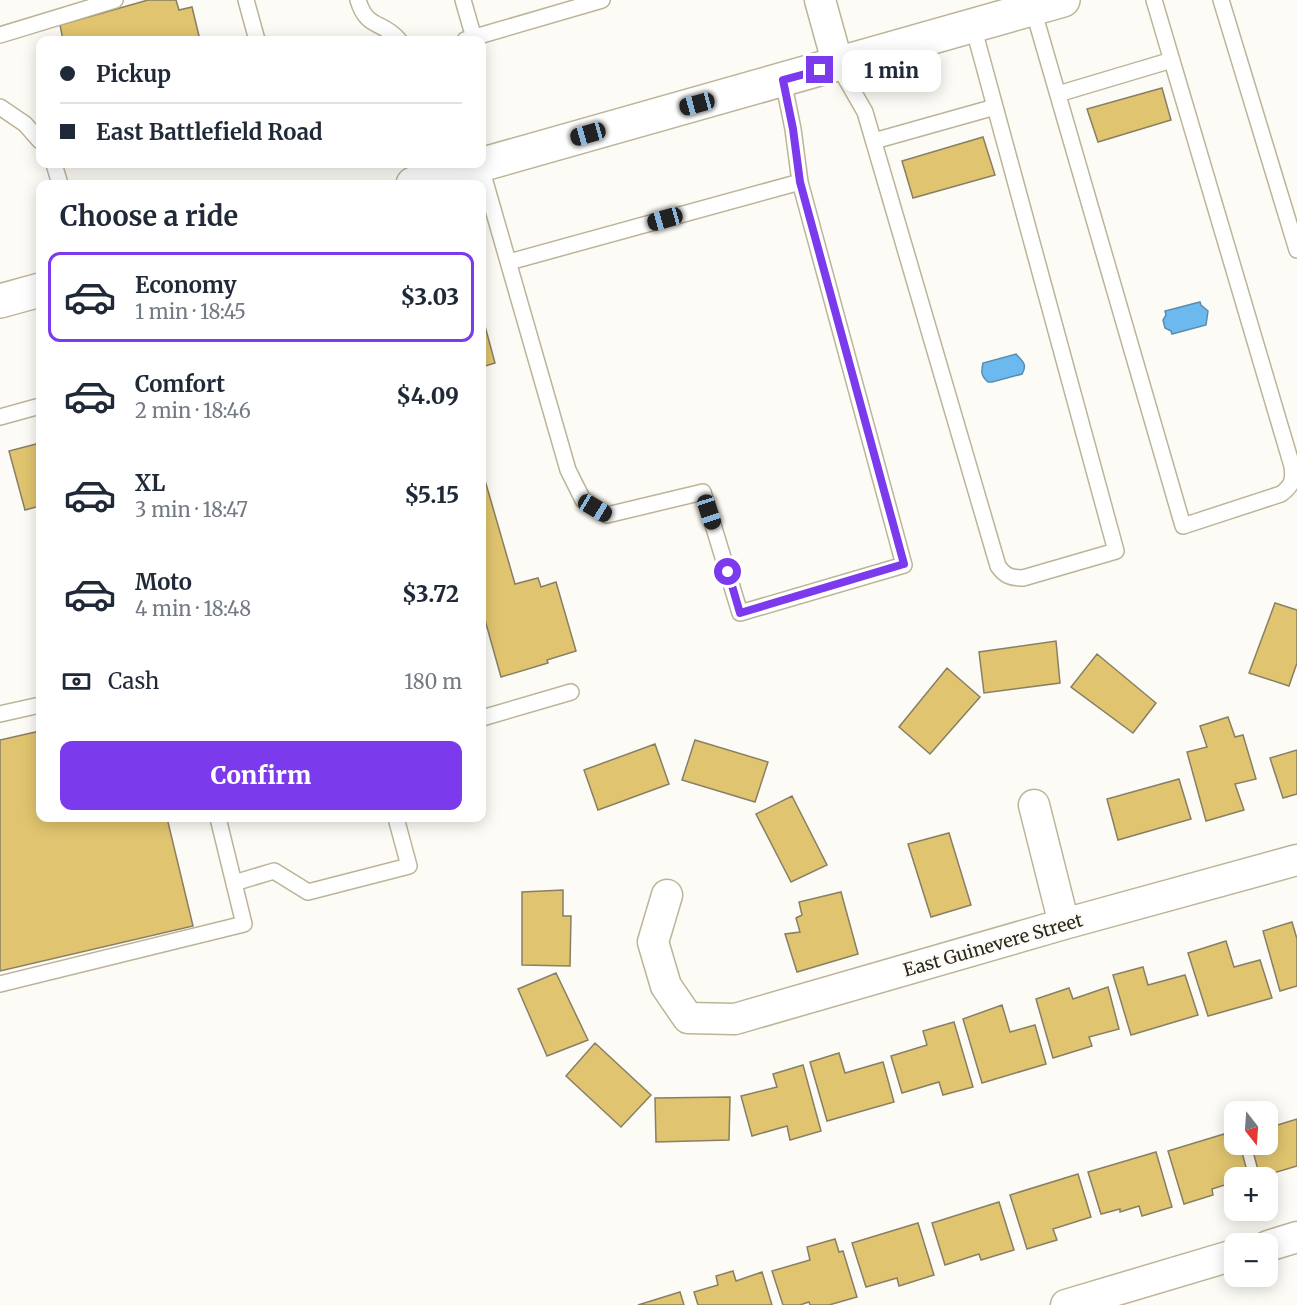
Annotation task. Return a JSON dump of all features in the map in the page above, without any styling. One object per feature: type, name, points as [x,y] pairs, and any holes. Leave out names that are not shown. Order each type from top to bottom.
[{"type":"main road","points":[[486,162],[1048,4]]},
{"type":"main road","points":[[432,175],[463,168]]},
{"type":"main road","points":[[0,301],[36,291]]},
{"type":"street","points":[[820,0],[838,65]]},
{"type":"street","points":[[1034,805],[1064,924]]},
{"type":"street","name":"East Guinevere Street","points":[[667,896],[653,942],[666,986],[688,1018],[735,1019],[1064,924],[1297,860]]},
{"type":"street","points":[[1278,1243],[1297,1237]]},
{"type":"street","points":[[1066,1305],[1224,1258]]},
{"type":"lane","points":[[0,35],[116,0]]},
{"type":"lane","points":[[246,0],[256,36]]},
{"type":"lane","points":[[358,0],[368,20],[395,36]]},
{"type":"lane","points":[[463,0],[469,36]]},
{"type":"lane","points":[[480,36],[602,0]]},
{"type":"lane","points":[[1048,4],[1058,94],[1183,526],[1281,494],[1291,487],[1294,477],[1286,443],[1154,0]]},
{"type":"lane","points":[[1221,0],[1297,250]]},
{"type":"lane","points":[[838,65],[865,112],[998,566],[1004,574],[1012,578],[1023,578],[1096,557],[1116,551],[973,26]]},
{"type":"lane","points":[[1058,94],[1172,60]]},
{"type":"lane","points":[[486,184],[568,470],[583,500],[607,515],[703,492],[740,613],[904,564],[800,182],[793,129],[783,80]]},
{"type":"lane","points":[[874,141],[995,106]]},
{"type":"lane","points":[[0,107],[25,124],[36,136]]},
{"type":"lane","points":[[509,262],[800,182]]},
{"type":"lane","points":[[0,417],[36,407]]},
{"type":"lane","points":[[486,717],[571,692]]},
{"type":"lane","points":[[0,714],[36,706]]},
{"type":"lane","points":[[0,984],[244,924],[219,822]]},
{"type":"lane","points":[[234,883],[274,871],[308,891],[409,866],[397,822]]},
{"type":"water","points":[[1200,302],[1208,311],[1206,325],[1172,334],[1165,328],[1163,320],[1166,315],[1165,311]]},
{"type":"water","points":[[1016,354],[1024,365],[1022,374],[992,382],[984,378],[983,363]]},
{"type":"building","points":[[148,0],[176,0],[179,10],[192,7],[199,36],[62,36],[60,25]]},
{"type":"building","points":[[1162,88],[1171,120],[1098,142],[1087,109]]},
{"type":"building","points":[[983,137],[995,175],[913,198],[902,161]]},
{"type":"building","points":[[486,330],[495,363],[486,366]]},
{"type":"building","points":[[36,444],[36,507],[25,510],[9,451]]},
{"type":"building","points":[[486,484],[515,584],[538,578],[541,587],[556,582],[576,651],[547,660],[548,663],[501,677],[486,624]]},
{"type":"building","points":[[1275,603],[1297,610],[1297,663],[1289,686],[1249,673]]},
{"type":"building","points":[[1056,641],[1060,683],[984,693],[979,652]]},
{"type":"building","points":[[1097,654],[1156,703],[1133,733],[1071,687]]},
{"type":"building","points":[[947,668],[980,697],[930,754],[899,727]]},
{"type":"building","points":[[1228,717],[1235,737],[1243,735],[1256,779],[1235,784],[1244,810],[1206,821],[1187,752],[1207,747],[1200,726]]},
{"type":"building","points":[[36,732],[36,822],[168,822],[193,926],[0,971],[0,740]]},
{"type":"building","points":[[695,740],[768,762],[755,802],[682,780]]},
{"type":"building","points":[[655,744],[669,784],[598,810],[584,770]]},
{"type":"building","points":[[1297,750],[1297,794],[1283,798],[1270,758]]},
{"type":"building","points":[[1179,779],[1191,819],[1118,840],[1107,799]]},
{"type":"building","points":[[792,796],[827,865],[791,882],[756,814]]},
{"type":"building","points":[[949,833],[971,905],[931,917],[908,844]]},
{"type":"building","points":[[563,890],[563,916],[571,916],[570,966],[522,965],[522,892]]},
{"type":"building","points":[[841,892],[858,954],[797,972],[785,934],[800,932],[796,918],[802,915],[799,902]]},
{"type":"building","points":[[1292,922],[1297,939],[1297,986],[1280,991],[1263,931]]},
{"type":"building","points":[[1226,941],[1234,967],[1260,960],[1272,998],[1208,1016],[1188,953]]},
{"type":"building","points":[[1143,967],[1148,985],[1185,975],[1198,1015],[1131,1035],[1113,975]]},
{"type":"building","points":[[556,973],[588,1040],[547,1056],[518,989]]},
{"type":"building","points":[[1108,987],[1119,1029],[1089,1037],[1092,1046],[1053,1058],[1036,999],[1069,988],[1073,999]]},
{"type":"building","points":[[1002,1005],[1010,1032],[1035,1025],[1046,1064],[982,1083],[963,1019]]},
{"type":"building","points":[[954,1022],[973,1087],[943,1095],[939,1082],[902,1093],[891,1056],[927,1045],[923,1031]]},
{"type":"building","points":[[595,1043],[651,1095],[621,1127],[566,1076]]},
{"type":"building","points":[[839,1053],[845,1073],[883,1062],[894,1102],[827,1121],[810,1062]]},
{"type":"building","points":[[803,1065],[821,1131],[790,1140],[787,1126],[752,1136],[741,1096],[777,1087],[773,1074]]},
{"type":"building","points":[[730,1097],[729,1140],[656,1142],[655,1098]]},
{"type":"building","points":[[1297,1119],[1297,1166],[1278,1172],[1278,1167],[1257,1167],[1254,1155],[1278,1155],[1278,1125]]},
{"type":"building","points":[[1224,1134],[1224,1155],[1243,1155],[1246,1167],[1224,1167],[1224,1185],[1212,1189],[1213,1195],[1184,1204],[1168,1151]]},
{"type":"building","points":[[1156,1152],[1172,1207],[1142,1216],[1139,1206],[1120,1212],[1120,1209],[1101,1214],[1088,1172]]},
{"type":"building","points":[[1078,1174],[1091,1217],[1053,1229],[1057,1240],[1027,1249],[1010,1195]]},
{"type":"building","points":[[999,1202],[1014,1250],[981,1260],[979,1254],[945,1265],[932,1223]]},
{"type":"building","points":[[918,1223],[934,1275],[899,1286],[897,1278],[866,1287],[852,1243]]},
{"type":"building","points":[[835,1239],[839,1252],[843,1251],[857,1297],[829,1305],[810,1305],[809,1302],[800,1305],[783,1305],[772,1271],[810,1260],[807,1247]]},
{"type":"building","points":[[733,1271],[736,1281],[762,1272],[772,1305],[698,1305],[694,1292],[718,1285],[716,1276]]},
{"type":"building","points":[[680,1292],[684,1305],[638,1305]]},
{"type":"route","points":[[728,572],[740,613],[904,564],[800,182],[793,129],[783,80],[820,70]]}]
